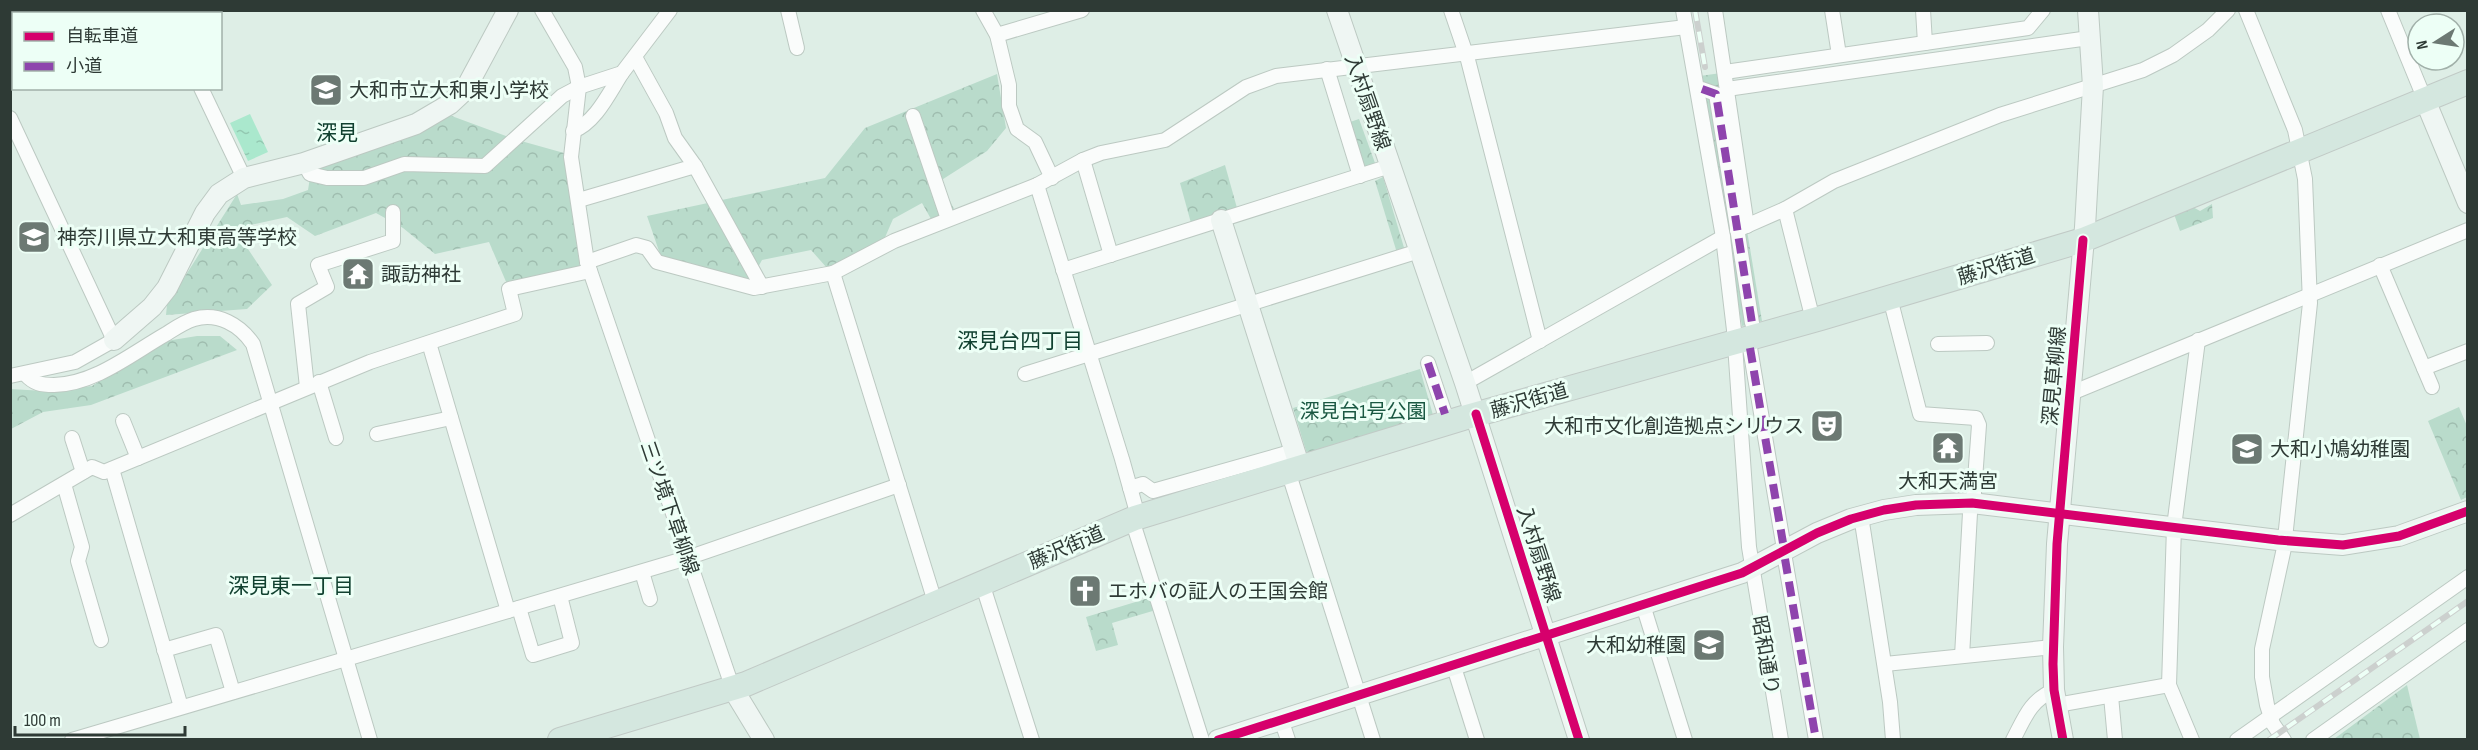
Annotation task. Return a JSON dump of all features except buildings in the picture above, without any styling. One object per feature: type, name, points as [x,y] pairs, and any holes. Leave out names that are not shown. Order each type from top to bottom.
[{"type":"highway","name":"藤沢街道","points":[[560,740],[733,689],[1135,518],[1294,463],[1743,344],[1813,320],[2083,240],[2468,82]]},
{"type":"street","points":[[10,376],[75,362],[114,340],[152,307],[167,288],[211,203],[232,184],[244,178],[304,163],[416,124],[457,99],[479,67],[508,10]]},
{"type":"street","points":[[542,10],[575,67],[579,87]]},
{"type":"street","points":[[573,131],[584,127],[670,10]]},
{"type":"street","points":[[788,10],[796,48]]},
{"type":"street","points":[[983,10],[997,35],[1009,85],[1009,106],[1017,129],[1035,142],[1052,178]]},
{"type":"street","points":[[997,35],[1057,14],[1082,10]]},
{"type":"street","name":"入村扇野線","points":[[1337,10],[1466,382],[1579,740]]},
{"type":"street","points":[[1451,10],[1466,54],[1540,341]]},
{"type":"street","points":[[1683,10],[1743,344],[1783,543]]},
{"type":"street","points":[[1715,10],[1725,72],[1722,92],[1742,228],[1752,323]]},
{"type":"street","points":[[1832,10],[1839,55]]},
{"type":"street","points":[[1923,10],[1925,43]]},
{"type":"street","points":[[1725,72],[2028,27],[2043,10]]},
{"type":"street","name":"深見草柳線","points":[[2063,740],[2056,697],[2053,647],[2060,514],[2083,240],[2093,86],[2088,10]]},
{"type":"street","points":[[1742,228],[1785,209],[1834,181],[2000,115],[2143,70],[2174,55],[2208,30],[2228,10]]},
{"type":"street","points":[[2246,10],[2295,130],[2305,179],[2310,294],[2285,540],[2262,650],[2262,677],[2273,724],[2284,740]]},
{"type":"street","points":[[2388,10],[2468,203]]},
{"type":"street","points":[[10,515],[92,467],[104,472],[313,385],[515,314],[509,289],[589,267],[636,245],[647,248],[657,262],[754,288],[762,288],[833,273],[894,241],[1037,185],[1083,160],[1101,153],[1165,140],[1246,87],[1276,76],[1686,27]]},
{"type":"street","points":[[1702,89],[1722,92],[2089,38]]},
{"type":"street","points":[[635,57],[666,113],[675,138],[695,166],[762,288]]},
{"type":"street","points":[[1327,69],[1360,176]]},
{"type":"street","points":[[304,163],[310,174],[327,178],[364,178],[404,164],[485,166],[562,96],[579,87],[622,73]]},
{"type":"street","name":"三ツ境下草柳線","points":[[579,87],[571,157],[589,267],[733,689],[764,740]]},
{"type":"street","points":[[202,90],[244,178]]},
{"type":"street","points":[[913,116],[948,219]]},
{"type":"street","points":[[10,118],[114,340]]},
{"type":"street","points":[[1083,160],[1111,255]]},
{"type":"street","points":[[579,200],[695,166]]},
{"type":"street","points":[[1063,270],[1390,166]]},
{"type":"street","points":[[1037,185],[1136,509],[1135,529],[1202,740]]},
{"type":"street","points":[[1785,209],[1813,320]]},
{"type":"street","points":[[336,438],[313,385],[298,304],[327,287],[318,265],[393,241],[393,212]]},
{"type":"street","points":[[1221,220],[1248,305],[1373,740]]},
{"type":"street","points":[[2069,394],[2468,230]]},
{"type":"street","points":[[1466,382],[1723,237]]},
{"type":"street","points":[[1025,374],[1419,251]]},
{"type":"street","points":[[2380,265],[2432,387]]},
{"type":"street","points":[[833,273],[935,602]]},
{"type":"street","points":[[1890,298],[1920,414],[1977,418],[1979,425],[1962,656]]},
{"type":"street","points":[[26,374],[32,382],[40,385],[72,383],[93,376],[195,318],[218,318],[240,328],[253,344],[370,740]]},
{"type":"street","points":[[2192,740],[2169,685],[2174,527],[2198,340]]},
{"type":"street","points":[[429,343],[451,418],[514,609],[532,655],[572,643],[560,596]]},
{"type":"street","points":[[1938,344],[1988,343]]},
{"type":"street","name":"昭和通り","points":[[1743,344],[1752,569],[1781,740]]},
{"type":"street","points":[[2424,368],[2468,351]]},
{"type":"street","points":[[1428,363],[1445,414]]},
{"type":"street","points":[[377,434],[451,418]]},
{"type":"street","points":[[123,421],[138,458]]},
{"type":"street","points":[[72,438],[83,472]]},
{"type":"street","points":[[1130,488],[1143,484],[1153,491],[1294,463]]},
{"type":"street","points":[[112,469],[181,707]]},
{"type":"street","points":[[64,484],[82,547],[78,561],[100,640]]},
{"type":"street","points":[[72,740],[642,572],[899,485]]},
{"type":"street","points":[[1218,740],[1752,569],[1817,533],[1861,516],[1916,505],[1972,503],[2343,545],[2399,536],[2468,512]]},
{"type":"street","points":[[1861,516],[1885,664],[1893,740]]},
{"type":"street","points":[[1785,559],[1816,740]]},
{"type":"street","points":[[642,572],[650,599]]},
{"type":"street","points":[[2236,740],[2468,577]]},
{"type":"street","points":[[982,583],[1032,740]]},
{"type":"street","points":[[1643,605],[1685,740]]},
{"type":"street","points":[[2313,740],[2468,630]]},
{"type":"street","points":[[164,650],[216,635],[234,692]]},
{"type":"street","points":[[1885,664],[2053,647]]},
{"type":"street","points":[[1453,664],[1477,740]]},
{"type":"street","points":[[2013,740],[2031,706],[2041,696],[2111,696],[2169,685]]},
{"type":"street","points":[[2111,696],[2115,740]]},
{"type":"street","points":[[1281,719],[1288,740]]},
{"type":"green space","points":[[1721,73],[1762,321],[1742,326],[1700,76]]},
{"type":"green space","points":[[997,74],[1006,128],[987,151],[940,181],[954,209],[931,219],[922,203],[893,219],[883,242],[827,268],[811,250],[762,260],[750,282],[661,257],[647,216],[825,178],[865,128]]},
{"type":"green space","points":[[449,115],[514,139],[564,153],[580,267],[507,284],[489,242],[435,254],[403,228],[376,213],[315,236],[287,217],[250,225],[240,237],[272,285],[247,309],[166,315],[167,305],[237,194],[241,205],[283,199],[308,190],[312,165]]},
{"type":"green space","points":[[1359,119],[1375,163],[1363,168],[1347,123]]},
{"type":"green space","points":[[1225,165],[1237,208],[1191,223],[1180,183]]},
{"type":"green space","points":[[1383,177],[1405,251],[1397,253],[1375,181]]},
{"type":"green space","points":[[2212,204],[2213,218],[2180,231],[2174,214],[2193,207],[2200,211]]},
{"type":"green space","points":[[197,336],[220,336],[237,350],[91,405],[43,412],[11,429],[10,389],[45,391],[92,386],[166,341]]},
{"type":"green space","name":"深見台1号公園","points":[[1420,369],[1433,415],[1307,454],[1293,408]]},
{"type":"green space","points":[[2459,407],[2467,426],[2467,497],[2461,500],[2428,421]]},
{"type":"green space","points":[[1152,597],[1156,610],[1112,623],[1118,645],[1096,651],[1086,617]]},
{"type":"green space","points":[[2407,685],[2420,739],[2334,739]]},
{"type":"water","points":[[250,114],[268,152],[248,161],[230,123]]},
{"type":"railway","points":[[1695,10],[1705,67]]},
{"type":"railway","points":[[2269,740],[2468,601]]},
{"type":"marked path","points":[[1702,89],[1716,94],[1752,323]]},
{"type":"marked path","points":[[1750,348],[1783,543]]},
{"type":"marked path","points":[[1428,363],[1445,414]]},
{"type":"marked path","points":[[1785,559],[1816,740]]},
{"type":"cycle path","points":[[2063,740],[2054,690],[2053,664],[2057,544],[2083,240]]},
{"type":"cycle path","points":[[1476,414],[1579,740]]},
{"type":"cycle path","points":[[1218,740],[1742,573],[1817,533],[1851,519],[1884,510],[1916,505],[1972,503],[2278,540],[2343,545],[2399,536],[2468,511]]},
{"type":"place","name":"大和市立大和東小学校","points":[[326,90]]},
{"type":"place","name":"神奈川県立大和東高等学校","points":[[34,237]]},
{"type":"place","name":"諏訪神社","points":[[358,274]]},
{"type":"place","name":"大和市文化創造拠点シリウス","points":[[1827,426]]},
{"type":"place","name":"大和天満宮","points":[[1948,448]]},
{"type":"place","name":"大和小鳩幼稚園","points":[[2247,449]]},
{"type":"place","name":"エホバの証人の王国会館","points":[[1085,591]]},
{"type":"place","name":"大和幼稚園","points":[[1709,645]]},
{"type":"district","name":"深見","points":[[337,133]]},
{"type":"district","name":"深見台四丁目","points":[[1020,341]]},
{"type":"district","name":"深見東一丁目","points":[[291,586]]}]
